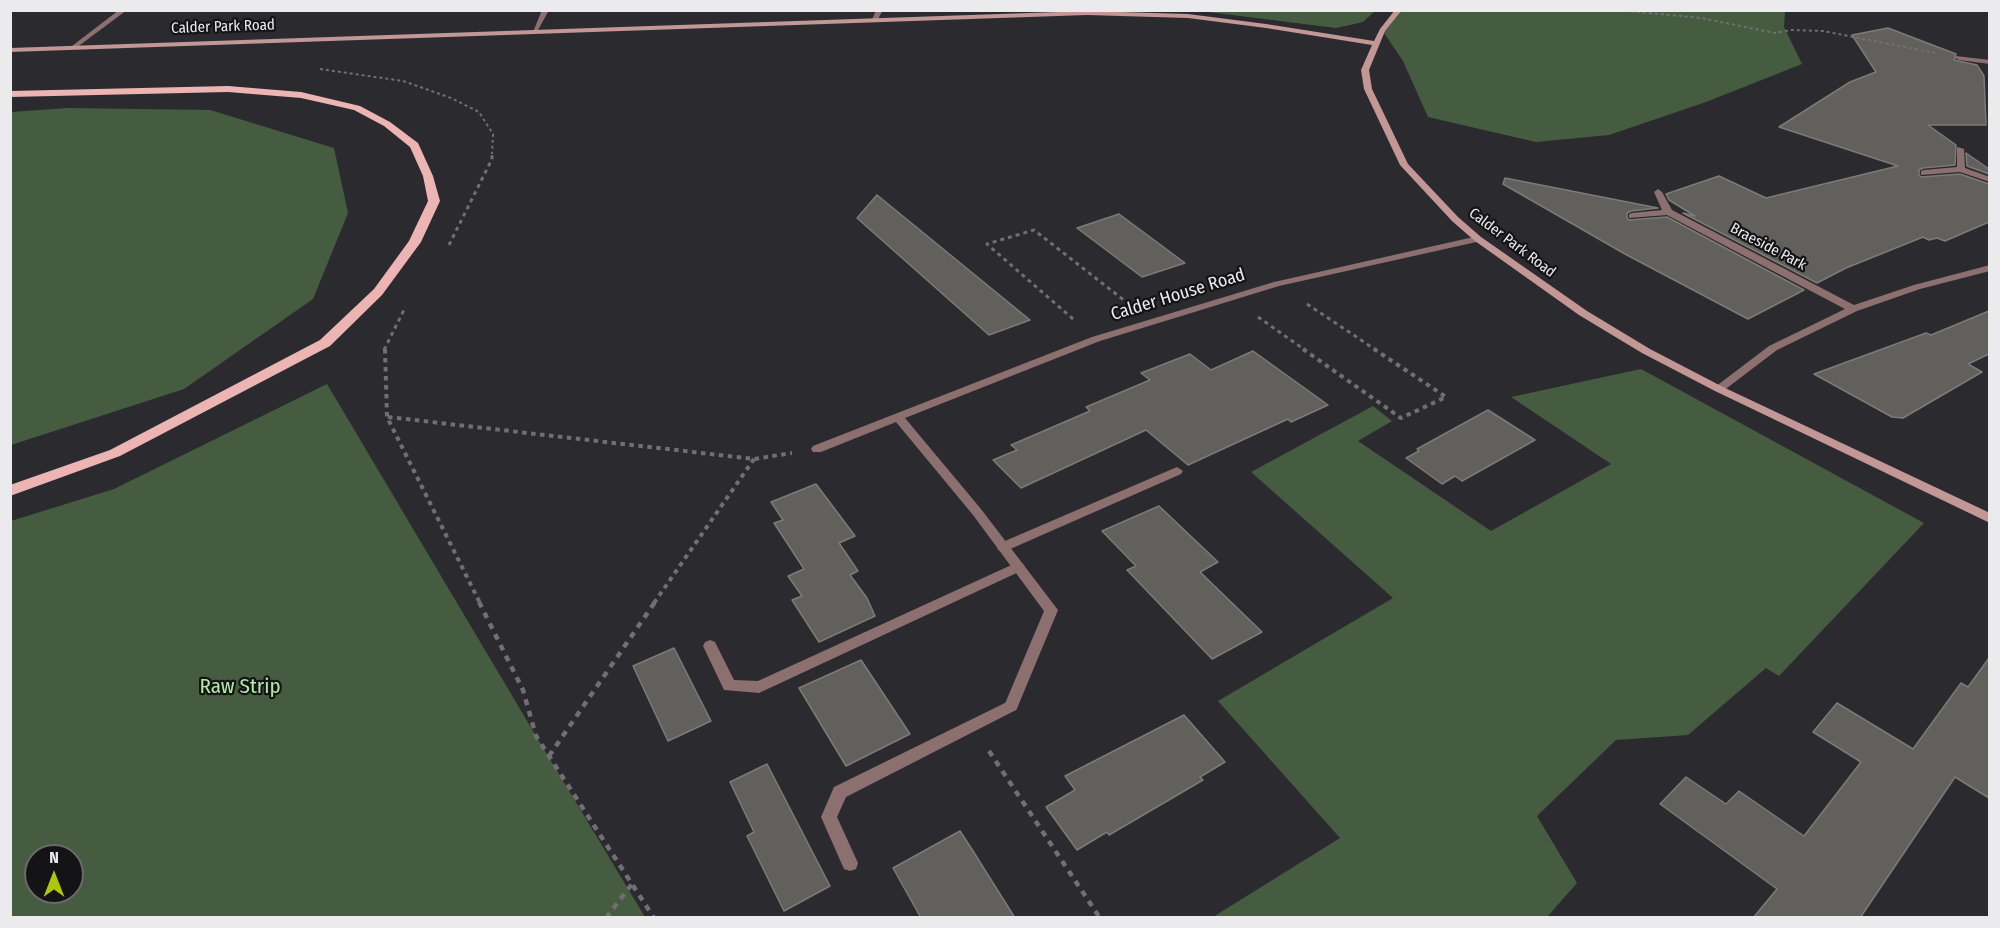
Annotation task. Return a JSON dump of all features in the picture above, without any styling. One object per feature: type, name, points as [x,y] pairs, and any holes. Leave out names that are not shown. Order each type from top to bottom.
[{"type":"main road","points":[[1377,44],[1382,30],[1399,10]]},
{"type":"main road","name":"Calder Park Road","points":[[10,50],[1087,13],[1156,14],[1266,26],[1377,44],[1365,70],[1368,89],[1404,165],[1442,206],[1478,239],[1583,313],[1646,351],[1719,389],[1989,519]]},
{"type":"main road","points":[[10,94],[228,89],[301,95],[357,108],[387,124],[414,145],[428,176],[434,201],[416,242],[378,292],[325,343],[115,453],[10,491]]},
{"type":"street","points":[[74,47],[124,10]]},
{"type":"street","points":[[535,31],[546,10]]},
{"type":"street","points":[[875,20],[880,10]]},
{"type":"street","points":[[1959,57],[1989,62]]},
{"type":"street","points":[[1960,150],[1961,168]]},
{"type":"street","points":[[1924,173],[1961,168],[1989,180]]},
{"type":"street","points":[[1632,216],[1668,212],[1658,192]]},
{"type":"street","name":"Braeside Park","points":[[1668,212],[1853,309]]},
{"type":"street","name":"Calder House Road","points":[[817,449],[1096,339],[1277,284],[1478,239]]},
{"type":"street","points":[[1719,389],[1773,348],[1853,309],[1917,287],[1987,270]]},
{"type":"street","points":[[849,863],[829,817],[840,792],[1011,706],[1050,610],[1003,547],[899,418]]},
{"type":"street","points":[[1003,547],[1177,471]]},
{"type":"street","points":[[710,646],[729,686],[759,687],[1018,567]]},
{"type":"path","points":[[1619,10],[1701,18],[1775,33],[1791,30],[1823,31],[1959,57]]},
{"type":"path","points":[[314,69],[403,81],[451,98],[479,112],[493,134],[492,159],[457,234],[443,253]]},
{"type":"path","points":[[1096,339],[987,244],[1034,230],[1151,322]]},
{"type":"path","points":[[1231,298],[1401,418],[1446,397],[1277,284]]},
{"type":"path","points":[[409,301],[384,350],[387,417],[523,690],[536,736],[654,918]]},
{"type":"path","points":[[387,417],[754,459],[817,449]]},
{"type":"path","points":[[549,756],[754,459]]},
{"type":"path","points":[[1011,706],[985,744],[1100,918]]},
{"type":"path","points":[[606,918],[633,884]]},
{"type":"green space","points":[[1375,10],[1363,22],[1336,28],[1200,11]]},
{"type":"green space","points":[[1399,10],[1785,11],[1784,27],[1802,64],[1706,102],[1609,135],[1536,142],[1428,117],[1403,61],[1382,30]]},
{"type":"green space","points":[[68,108],[210,110],[334,148],[348,213],[313,299],[184,389],[11,445],[11,112]]},
{"type":"green space","points":[[1641,369],[1924,523],[1779,676],[1766,668],[1688,735],[1616,740],[1537,816],[1577,883],[1547,917],[1213,917],[1340,838],[1218,701],[1393,598],[1251,472],[1373,406],[1392,421],[1358,441],[1491,531],[1611,464],[1511,397]]},
{"type":"green space","name":"Raw Strip","points":[[327,384],[645,917],[11,917],[11,521],[114,489]]},
{"type":"building","points":[[1888,28],[1956,54],[1954,60],[1977,65],[1984,76],[1986,125],[1928,125],[1956,145],[1955,165],[1923,168],[1919,170],[1919,175],[1921,177],[1960,174],[1989,184],[1989,222],[1945,241],[1937,238],[1929,240],[1923,237],[1846,268],[1817,283],[1683,213],[1695,216],[1669,200],[1666,194],[1719,176],[1766,198],[1898,166],[1779,127],[1850,82],[1876,72],[1852,35]]},
{"type":"building","points":[[1966,153],[1989,169],[1989,174],[1967,166]]},
{"type":"building","points":[[1505,178],[1658,208],[1631,211],[1627,213],[1627,218],[1629,220],[1667,217],[1804,290],[1748,319],[1625,254],[1503,184]]},
{"type":"building","points":[[877,195],[1030,320],[989,335],[857,218]]},
{"type":"building","points":[[1119,214],[1185,263],[1142,277],[1077,228]]},
{"type":"building","points":[[1989,311],[1989,354],[1968,364],[1982,372],[1903,418],[1892,417],[1814,374],[1926,333],[1931,335]]},
{"type":"building","points":[[1253,351],[1328,405],[1291,422],[1288,419],[1188,465],[1146,430],[1021,488],[993,460],[1017,450],[1011,445],[1090,411],[1086,407],[1150,380],[1141,373],[1190,354],[1211,370]]},
{"type":"building","points":[[1488,410],[1535,440],[1462,481],[1455,476],[1442,484],[1406,458],[1419,451],[1417,449]]},
{"type":"building","points":[[816,484],[855,536],[839,543],[858,571],[850,575],[867,598],[875,616],[819,642],[792,600],[802,596],[788,576],[804,569],[774,523],[783,520],[771,502]]},
{"type":"building","points":[[1159,506],[1218,562],[1200,572],[1262,632],[1212,659],[1127,570],[1136,566],[1102,531]]},
{"type":"building","points":[[674,648],[711,721],[668,741],[633,666]]},
{"type":"building","points":[[1989,658],[1989,798],[1955,777],[1860,918],[1753,918],[1777,889],[1660,804],[1686,777],[1726,804],[1739,791],[1804,836],[1861,762],[1813,732],[1837,703],[1913,749],[1961,683],[1968,687]]},
{"type":"building","points":[[861,660],[910,734],[846,766],[799,688]]},
{"type":"building","points":[[1184,715],[1225,762],[1200,777],[1203,780],[1109,835],[1107,832],[1077,850],[1046,807],[1075,790],[1065,776]]},
{"type":"building","points":[[767,764],[830,886],[784,911],[747,836],[754,832],[730,782]]},
{"type":"building","points":[[960,831],[1015,918],[921,918],[893,868]]}]
